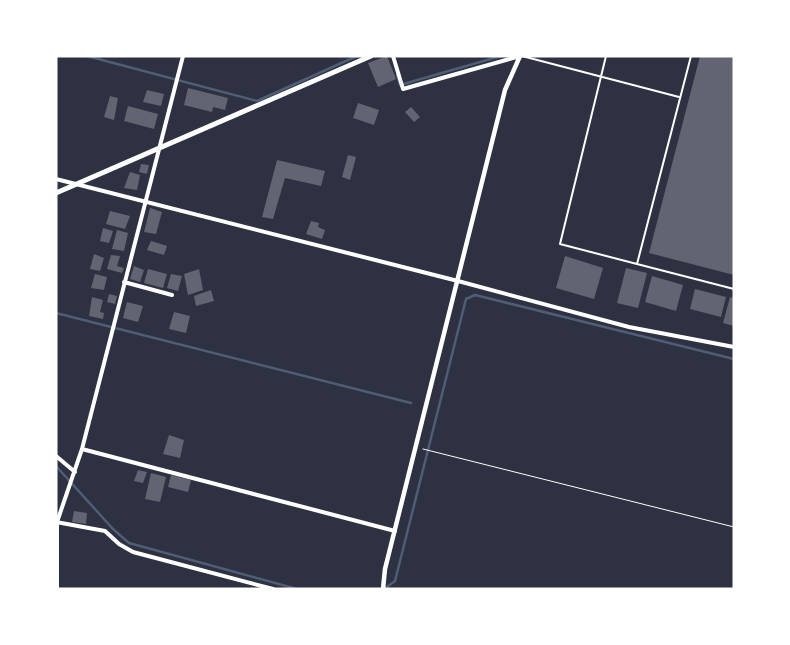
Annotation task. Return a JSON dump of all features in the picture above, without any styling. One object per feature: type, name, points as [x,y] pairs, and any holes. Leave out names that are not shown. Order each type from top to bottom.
[{"type":"main road","points":[[56,193],[371,56]]},
{"type":"street","points":[[57,589],[57,522],[82,449],[144,201],[183,56]]},
{"type":"street","points":[[393,56],[403,89],[521,56]]},
{"type":"street","points":[[383,589],[385,569],[505,90],[521,56]]},
{"type":"street","points":[[56,179],[78,183],[458,281],[629,327],[734,346]]},
{"type":"street","points":[[124,282],[172,295]]},
{"type":"street","points":[[82,449],[395,531]]},
{"type":"street","points":[[56,456],[75,472]]},
{"type":"street","points":[[57,522],[105,531],[119,544],[133,552],[273,589]]},
{"type":"lane","points":[[521,56],[679,97]]},
{"type":"lane","points":[[606,56],[560,244],[734,289]]},
{"type":"lane","points":[[637,264],[691,56]]},
{"type":"path","points":[[415,447],[734,527]]},
{"type":"building","points":[[387,56],[396,79],[378,87],[368,63]]},
{"type":"building","points":[[700,56],[734,56],[734,275],[649,253]]},
{"type":"building","points":[[188,88],[228,98],[225,110],[213,107],[212,112],[184,105]]},
{"type":"building","points":[[147,90],[164,94],[161,106],[143,102]]},
{"type":"building","points":[[110,96],[118,98],[114,120],[104,117]]},
{"type":"building","points":[[358,103],[379,110],[374,125],[353,118]]},
{"type":"building","points":[[128,106],[158,114],[154,129],[124,121]]},
{"type":"building","points":[[411,107],[420,117],[414,122],[405,112]]},
{"type":"building","points":[[348,155],[356,157],[350,180],[342,177]]},
{"type":"building","points":[[277,160],[325,171],[321,186],[285,178],[273,219],[262,217]]},
{"type":"building","points":[[141,164],[149,165],[147,174],[139,172]]},
{"type":"building","points":[[130,172],[140,175],[137,190],[124,188]]},
{"type":"building","points":[[150,208],[162,212],[156,234],[144,232]]},
{"type":"building","points":[[110,211],[130,216],[125,229],[106,224]]},
{"type":"building","points":[[311,221],[319,223],[318,227],[325,230],[322,239],[306,234]]},
{"type":"building","points":[[103,228],[113,231],[109,243],[100,241]]},
{"type":"building","points":[[117,230],[128,233],[124,251],[112,249]]},
{"type":"building","points":[[151,241],[167,246],[164,255],[147,250]]},
{"type":"building","points":[[94,254],[104,258],[100,271],[90,269]]},
{"type":"building","points":[[111,255],[120,256],[117,266],[124,268],[122,273],[107,269]]},
{"type":"building","points":[[565,256],[603,268],[594,299],[556,288]]},
{"type":"building","points":[[134,266],[144,270],[140,282],[130,279]]},
{"type":"building","points":[[626,268],[647,273],[638,308],[617,303]]},
{"type":"building","points":[[148,269],[167,274],[163,288],[144,283]]},
{"type":"building","points":[[199,269],[203,290],[188,295],[184,274]]},
{"type":"building","points":[[95,274],[107,277],[104,290],[91,288]]},
{"type":"building","points":[[171,274],[182,276],[178,291],[167,288]]},
{"type":"building","points":[[652,276],[683,285],[676,311],[645,302]]},
{"type":"building","points":[[695,289],[726,297],[721,317],[690,309]]},
{"type":"building","points":[[211,290],[214,301],[196,306],[194,296]]},
{"type":"building","points":[[109,294],[117,296],[115,304],[107,302]]},
{"type":"building","points":[[92,297],[103,300],[100,312],[104,313],[103,319],[89,316]]},
{"type":"building","points":[[730,297],[734,298],[734,326],[723,323]]},
{"type":"building","points":[[127,302],[143,306],[138,322],[123,318]]},
{"type":"building","points":[[174,312],[190,316],[186,333],[169,329]]},
{"type":"building","points":[[169,435],[184,440],[180,458],[163,454]]},
{"type":"building","points":[[138,470],[147,472],[143,483],[134,481]]},
{"type":"building","points":[[151,473],[166,477],[160,502],[145,499]]},
{"type":"building","points":[[171,475],[191,480],[188,492],[168,487]]},
{"type":"building","points":[[74,511],[87,513],[86,524],[72,522]]},
{"type":"waterway","points":[[87,56],[257,101],[357,56]]},
{"type":"waterway","points":[[397,75],[400,85],[501,56]]},
{"type":"waterway","points":[[384,589],[395,581],[466,299],[475,295],[734,359]]},
{"type":"waterway","points":[[56,313],[411,403]]},
{"type":"waterway","points":[[56,466],[113,529],[129,543],[297,589]]}]
